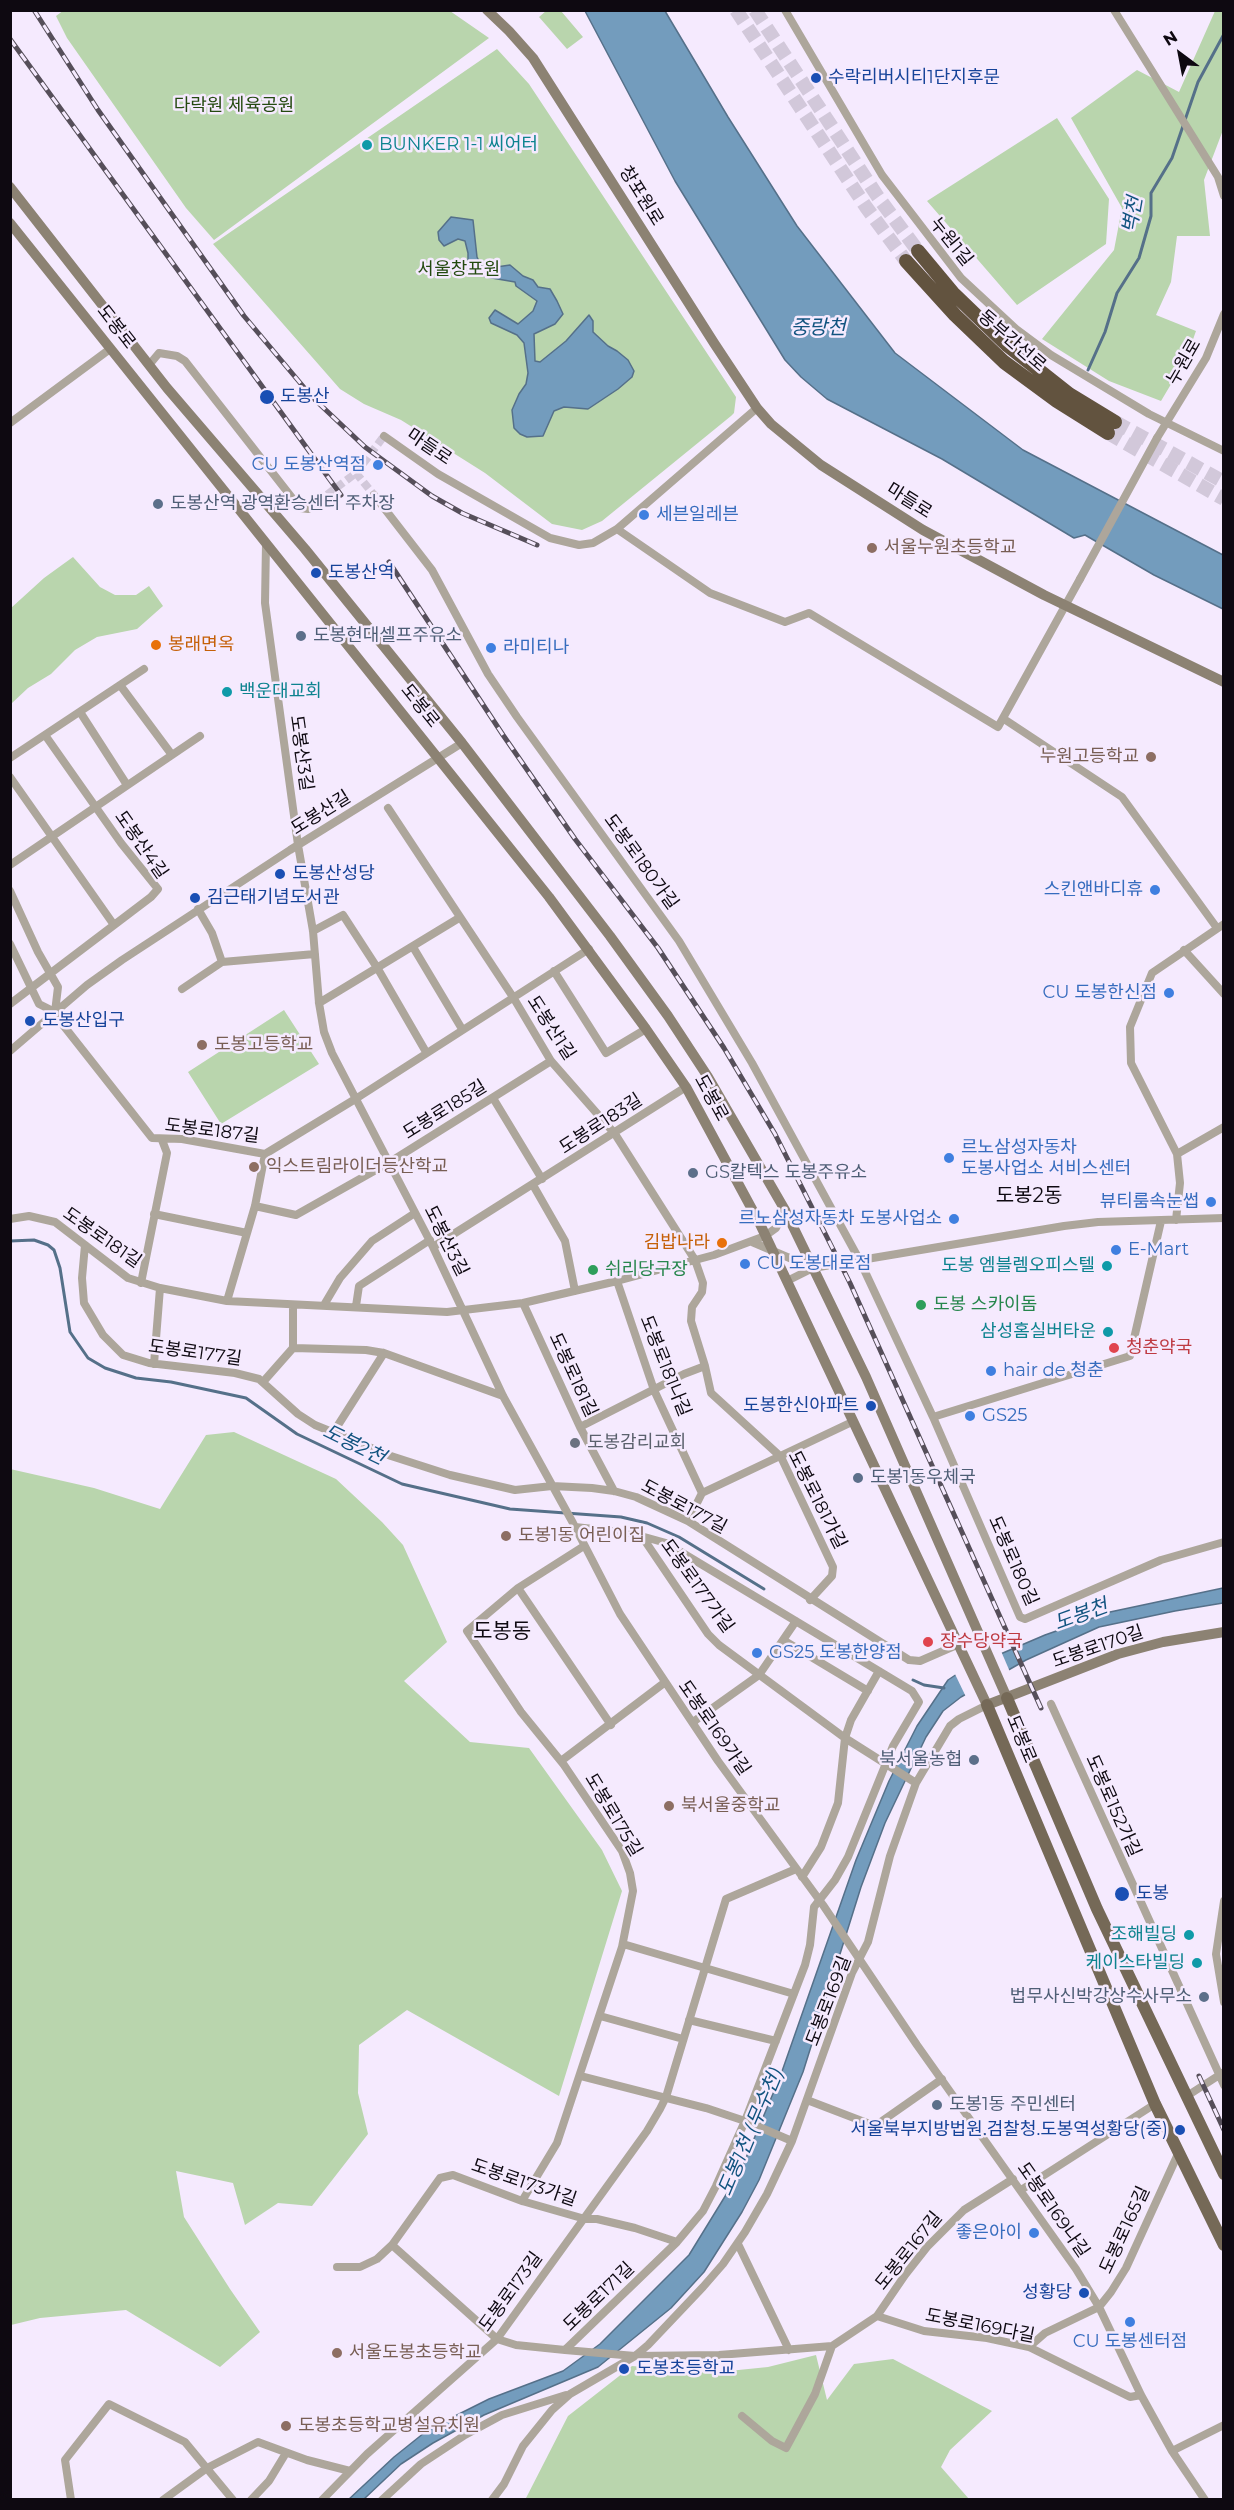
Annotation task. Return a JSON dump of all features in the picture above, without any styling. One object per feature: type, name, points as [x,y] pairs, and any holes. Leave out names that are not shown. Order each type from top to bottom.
[{"type":"highway","name":"동부간선로","points":[[906,261],[955,315],[1004,362],[1057,401],[1112,428],[1007,345],[953,293],[918,251]]},
{"type":"main road","name":"창포원로","points":[[487,10],[533,58],[757,408]]},
{"type":"main road","name":"도봉로","points":[[10,187],[149,365],[305,549],[462,743],[603,926],[668,1016],[708,1077],[785,1210],[866,1377],[982,1639],[1097,1909],[1224,2174]]},
{"type":"main road","name":"도봉로","points":[[10,223],[589,949],[686,1087],[773,1252],[985,1700],[1155,2104],[1224,2245]]},
{"type":"main road","name":"마들로","points":[[757,408],[777,430],[821,465],[923,530],[1066,606],[1224,682]]},
{"type":"main road","name":"도봉로170길","points":[[985,1700],[1007,1698],[1118,1654],[1163,1642],[1224,1632]]},
{"type":"street","name":"누원1길","points":[[785,10],[822,77],[882,175],[960,278],[1016,329],[1050,355],[1149,414],[1224,451]]},
{"type":"street","points":[[1114,10],[1218,177],[1224,196]]},
{"type":"street","name":"누원로","points":[[617,529],[710,593],[785,622],[809,613],[998,727],[1166,422],[1206,358],[1224,314]]},
{"type":"street","points":[[10,423],[110,349]]},
{"type":"street","name":"도봉로","points":[[149,365],[159,353],[177,356],[185,361],[300,508],[308,509]]},
{"type":"street","name":"마들로","points":[[384,436],[438,474],[550,538],[579,545],[593,543],[617,529],[757,408]]},
{"type":"street","name":"도봉로180가길","points":[[374,495],[432,570],[488,674],[517,717],[682,946],[752,1063],[860,1261]]},
{"type":"street","name":"도봉산3길","points":[[266,543],[265,603],[298,845],[313,931],[319,1003],[328,1042],[465,1311],[502,1396],[574,1525]]},
{"type":"street","points":[[10,758],[144,669]]},
{"type":"street","points":[[120,685],[172,755]]},
{"type":"street","points":[[80,712],[127,785]]},
{"type":"street","points":[[1004,719],[1122,798],[1220,926],[1152,973],[1130,1027],[1131,1063],[1177,1154],[1179,1183],[1176,1220]]},
{"type":"street","name":"도봉산4길","points":[[10,1004],[152,897],[158,889],[95,807],[45,735]]},
{"type":"street","points":[[10,865],[200,736]]},
{"type":"street","name":"도봉산길","points":[[10,1051],[113,966],[298,845],[462,743]]},
{"type":"street","points":[[10,777],[114,925]]},
{"type":"street","name":"도봉산1길","points":[[388,808],[513,997],[552,1061],[615,1134],[695,1260]]},
{"type":"street","points":[[10,891],[58,987],[55,1012],[39,1004],[10,944]]},
{"type":"street","points":[[198,909],[212,933],[222,962]]},
{"type":"street","points":[[313,931],[343,915],[378,969],[426,1052]]},
{"type":"street","points":[[319,1003],[459,918]]},
{"type":"street","points":[[413,947],[462,1029]]},
{"type":"street","name":"도봉로187길","points":[[55,1012],[152,1138],[182,1139],[265,1154],[357,1098],[589,949]]},
{"type":"street","points":[[1184,950],[1224,994]]},
{"type":"street","points":[[182,989],[222,962],[315,954]]},
{"type":"street","points":[[554,971],[606,1053],[646,1029]]},
{"type":"street","points":[[10,991],[18,998]]},
{"type":"street","name":"도봉로185길","points":[[255,1206],[296,1215],[390,1162],[552,1061]]},
{"type":"street","name":"도봉로183길","points":[[431,1244],[533,1185],[686,1087]]},
{"type":"street","points":[[493,1098],[542,1179]]},
{"type":"street","points":[[1177,1154],[1224,1127]]},
{"type":"street","name":"도봉로181길","points":[[141,1283],[167,1152],[162,1140]]},
{"type":"street","points":[[227,1301],[255,1206],[265,1154]]},
{"type":"street","points":[[533,1185],[565,1241],[575,1291]]},
{"type":"street","points":[[752,1242],[776,1228],[785,1210]]},
{"type":"street","points":[[324,1305],[340,1278],[372,1241],[415,1212]]},
{"type":"street","points":[[154,1214],[247,1233]]},
{"type":"street","name":"도봉로181길","points":[[12,1216],[29,1216],[55,1222],[122,1274],[141,1283],[160,1288],[227,1301],[447,1312],[523,1302],[575,1291],[695,1260],[752,1242]]},
{"type":"street","points":[[787,1281],[813,1268],[1064,1226],[1098,1222],[1224,1218]]},
{"type":"street","points":[[933,1417],[1130,1356],[1161,1221]]},
{"type":"street","points":[[752,1242],[813,1268]]},
{"type":"street","points":[[356,1306],[359,1286],[431,1244]]},
{"type":"street","name":"도봉로177길","points":[[86,1245],[83,1298],[91,1317],[107,1341],[119,1352],[154,1364],[235,1373],[263,1382],[298,1414],[333,1433],[422,1467],[515,1490],[614,1491],[636,1497],[688,1521],[810,1600],[912,1662],[960,1647]]},
{"type":"street","name":"도봉로181가길","points":[[695,1260],[703,1283],[702,1292],[692,1307],[691,1321],[711,1393],[716,1400],[782,1457],[833,1567],[831,1575],[810,1600]]},
{"type":"street","name":"도봉로180길","points":[[860,1261],[933,1417],[1022,1619],[1161,1560],[1224,1542]]},
{"type":"street","name":"도봉로181나길","points":[[617,1281],[654,1390],[702,1493]]},
{"type":"street","points":[[154,1364],[160,1288]]},
{"type":"street","name":"도봉로181길","points":[[523,1302],[580,1427],[614,1491]]},
{"type":"street","points":[[263,1382],[293,1348],[293,1305]]},
{"type":"street","points":[[293,1348],[366,1350],[384,1353],[502,1396]]},
{"type":"street","points":[[333,1433],[384,1353]]},
{"type":"street","points":[[580,1427],[705,1366]]},
{"type":"street","points":[[688,1521],[702,1493],[852,1422]]},
{"type":"street","points":[[574,1525],[641,1535],[666,1543],[912,1691],[919,1702],[893,1746],[887,1766],[848,1857],[821,1902]]},
{"type":"street","name":"도봉로169가길","points":[[574,1525],[620,1614],[664,1683],[854,1950]]},
{"type":"street","name":"도봉로177가길","points":[[641,1535],[708,1634],[719,1645],[845,1738],[914,1782]]},
{"type":"street","name":"도봉로175길","points":[[522,2201],[557,2143],[622,1944],[633,1891],[630,1873],[622,1851],[561,1761],[521,1712],[467,1631],[518,1588],[584,1546]]},
{"type":"street","points":[[518,1588],[611,1725]]},
{"type":"street","points":[[693,1722],[759,1675],[796,1621]]},
{"type":"street","points":[[783,1640],[868,1691]]},
{"type":"street","points":[[802,1877],[821,1847],[838,1803],[845,1738],[851,1720],[879,1671]]},
{"type":"street","name":"도봉로169가길","points":[[561,1761],[664,1683]]},
{"type":"street","name":"도봉로169길","points":[[492,2499],[504,2484],[514,2460],[535,2429],[552,2410],[570,2394],[633,2355],[703,2287],[738,2244],[767,2194],[807,2100],[852,1973],[868,1942],[890,1856],[914,1782],[950,1726],[985,1700]]},
{"type":"street","name":"도봉로152가길","points":[[1051,1704],[1221,2074],[1224,2085]]},
{"type":"street","name":"도봉로173길","points":[[322,2499],[386,2436],[497,2339],[647,2131],[666,2097],[726,1899],[796,1869]]},
{"type":"street","points":[[1224,1901],[1216,1954],[1224,2002]]},
{"type":"street","name":"도봉로171길","points":[[497,2339],[516,2344],[565,2350],[698,2219],[747,2122],[808,1956],[813,1912],[821,1902]]},
{"type":"street","points":[[622,1944],[794,1994]]},
{"type":"street","name":"도봉로169나길","points":[[854,1950],[1076,2270],[1099,2307],[1141,2395],[1172,2451],[1203,2499]]},
{"type":"street","points":[[600,2016],[683,2039]]},
{"type":"street","points":[[689,2020],[776,2041]]},
{"type":"street","points":[[1187,2096],[1221,2074]]},
{"type":"street","points":[[580,2076],[666,2097],[747,2122],[789,2140]]},
{"type":"street","points":[[807,2100],[875,2126],[942,2079]]},
{"type":"street","points":[[1021,2190],[1155,2104]]},
{"type":"street","name":"도봉로165길","points":[[1029,2347],[1045,2333],[1099,2307],[1112,2292],[1126,2268],[1178,2154]]},
{"type":"street","name":"도봉로173가길","points":[[392,2245],[440,2178],[453,2175],[522,2201],[585,2219]]},
{"type":"street","name":"도봉로167길","points":[[565,2350],[633,2355],[719,2355],[832,2346],[877,2316],[905,2275],[941,2232],[964,2210],[1013,2179]]},
{"type":"street","points":[[585,2219],[597,2219],[635,2228],[677,2242]]},
{"type":"street","points":[[738,2244],[789,2350]]},
{"type":"street","points":[[337,2267],[360,2267],[377,2259],[392,2245],[497,2339]]},
{"type":"street","name":"도봉로169다길","points":[[877,2316],[924,2331],[987,2338],[1029,2347],[1130,2397],[1141,2395]]},
{"type":"street","points":[[742,2416],[772,2441],[786,2448],[815,2394],[832,2346]]},
{"type":"street","name":"도봉로169길","points":[[382,2499],[421,2464],[465,2435],[502,2415],[570,2394]]},
{"type":"street","points":[[71,2499],[65,2460],[109,2404],[176,2436],[190,2447],[233,2499]]},
{"type":"street","points":[[1172,2451],[1224,2425]]},
{"type":"street","points":[[163,2499],[207,2468],[258,2442],[286,2453],[350,2471]]},
{"type":"street","points":[[251,2499],[269,2481],[286,2453]]},
{"type":"green space","name":"다락원 체육공원","points":[[64,10],[450,11],[489,38],[214,240],[186,208],[67,38],[56,16]]},
{"type":"green space","points":[[546,11],[561,11],[583,37],[567,49],[539,17]]},
{"type":"green space","points":[[1215,11],[1223,11],[1223,130],[1204,180],[1210,236],[1177,236],[1171,282],[1156,315],[1196,331],[1186,359],[1161,401],[1109,381],[1042,339],[1114,250],[1122,208],[1071,118],[1137,70],[1179,92]]},
{"type":"green space","name":"서울창포원","points":[[497,49],[529,84],[736,397],[734,413],[731,416],[602,521],[582,530],[552,524],[485,473],[401,420],[364,404],[340,389],[213,244]]},
{"type":"green space","points":[[1057,118],[1109,199],[1106,244],[1017,305],[927,201]]},
{"type":"green space","points":[[73,557],[100,587],[115,595],[136,595],[149,586],[163,606],[137,629],[97,637],[75,650],[51,674],[28,688],[11,704],[11,608],[44,578]]},
{"type":"green space","points":[[284,1010],[319,1064],[221,1124],[188,1072]]},
{"type":"green space","points":[[234,1432],[336,1479],[403,1545],[447,1642],[404,1681],[470,1742],[529,1748],[602,1850],[622,1891],[559,2096],[407,2010],[359,2045],[358,2093],[368,2134],[312,2206],[278,2203],[245,2225],[233,2183],[176,2171],[184,2217],[260,2332],[220,2367],[126,2310],[40,2318],[11,2325],[10,1469],[94,1488],[160,1509],[206,1435]]},
{"type":"green space","points":[[816,2355],[827,2400],[854,2364],[893,2359],[992,2411],[950,2450],[941,2467],[969,2499],[525,2500],[568,2416],[632,2366],[709,2373],[768,2367]]},
{"type":"water","name":"중랑천","points":[[585,11],[665,11],[797,226],[895,353],[1023,450],[1223,555],[1223,609],[1154,575],[1085,535],[1074,538],[942,459],[827,399],[801,377],[785,360],[675,181]]},
{"type":"water","points":[[451,217],[473,220],[477,257],[483,269],[510,265],[523,276],[533,280],[538,287],[550,289],[557,301],[563,314],[555,324],[534,334],[535,361],[540,362],[566,341],[589,315],[593,321],[593,332],[628,360],[634,371],[632,377],[588,409],[564,407],[554,411],[543,436],[527,437],[520,434],[514,428],[512,410],[526,384],[528,373],[524,343],[517,335],[491,323],[489,318],[495,310],[518,324],[533,311],[537,301],[516,286],[515,282],[468,271],[465,241],[458,239],[444,246],[439,240],[438,232]]},
{"type":"water","name":"도봉천","points":[[1223,1588],[1223,1603],[1099,1627],[1026,1660],[961,1697],[943,1711],[926,1737],[885,1823],[861,1887],[803,2072],[759,2180],[742,2212],[704,2272],[671,2308],[598,2367],[484,2415],[433,2443],[401,2464],[364,2499],[348,2500],[394,2457],[429,2429],[489,2399],[563,2371],[600,2344],[689,2255],[740,2172],[780,2077],[856,1860],[889,1781],[917,1726],[948,1680],[963,1670],[1045,1635],[1110,1612]]},
{"type":"pier","points":[[1001,1651],[1010,1672],[966,1697],[954,1672]]},
{"type":"waterway","name":"벽천","points":[[1185,120],[1198,82],[1224,34]]},
{"type":"waterway","name":"벽천","points":[[1088,370],[1105,332],[1117,293],[1139,258],[1151,216],[1151,193],[1172,158],[1183,126]]},
{"type":"waterway","name":"도봉2천","points":[[10,1241],[34,1240],[54,1250],[60,1268],[70,1332],[88,1358],[105,1368],[136,1378],[171,1382],[246,1398],[297,1434],[402,1484],[510,1509],[621,1517],[647,1523],[679,1537],[764,1589]]},
{"type":"waterway","name":"도봉2천","points":[[913,1680],[924,1685],[944,1688]]},
{"type":"tunnel","points":[[736,10],[866,207],[906,261]]},
{"type":"tunnel","points":[[755,10],[878,197],[918,251]]},
{"type":"tunnel","points":[[1115,422],[1224,482]]},
{"type":"tunnel","points":[[1108,433],[1224,499]]},
{"type":"tunnel","points":[[308,509],[356,473],[384,436]]},
{"type":"tunnel","points":[[356,473],[374,495]]},
{"type":"railway","points":[[34,10],[98,110],[244,316],[312,397],[365,447],[432,496],[462,513],[537,545]]},
{"type":"railway","points":[[10,39],[341,495]]},
{"type":"railway","points":[[389,562],[575,839],[658,948],[724,1048],[775,1134],[850,1283],[1041,1708]]},
{"type":"railway","points":[[1199,2076],[1224,2130]]},
{"type":"place","name":"수락리버시티1단지후문","points":[[816,78]]},
{"type":"place","name":"BUNKER 1-1 씨어터","points":[[367,145]]},
{"type":"place","name":"도봉산","points":[[267,397]]},
{"type":"place","name":"CU 도봉산역점","points":[[378,465]]},
{"type":"place","name":"도봉산역 광역환승센터 주차장","points":[[158,504]]},
{"type":"place","name":"세븐일레븐","points":[[644,515]]},
{"type":"place","name":"서울누원초등학교","points":[[872,548]]},
{"type":"place","name":"도봉산역","points":[[316,573]]},
{"type":"place","name":"도봉현대셀프주유소","points":[[301,636]]},
{"type":"place","name":"봉래면옥","points":[[156,645]]},
{"type":"place","name":"라미티나","points":[[491,648]]},
{"type":"place","name":"백운대교회","points":[[227,692]]},
{"type":"place","name":"누원고등학교","points":[[1151,757]]},
{"type":"place","name":"도봉산성당","points":[[280,874]]},
{"type":"place","name":"스킨앤바디휴","points":[[1155,890]]},
{"type":"place","name":"김근태기념도서관","points":[[195,898]]},
{"type":"place","name":"CU 도봉한신점","points":[[1169,993]]},
{"type":"place","name":"도봉산입구","points":[[30,1021]]},
{"type":"place","name":"도봉고등학교","points":[[202,1045]]},
{"type":"place","name":"르노삼성자동차 도봉사업소 서비스센터","points":[[949,1158]]},
{"type":"place","name":"익스트림라이더등산학교","points":[[254,1167]]},
{"type":"place","name":"GS칼텍스 도봉주유소","points":[[693,1173]]},
{"type":"place","name":"뷰티룸속눈썹","points":[[1211,1202]]},
{"type":"place","name":"르노삼성자동차 도봉사업소","points":[[954,1219]]},
{"type":"place","name":"김밥나라","points":[[722,1243]]},
{"type":"place","name":"E-Mart","points":[[1116,1250]]},
{"type":"place","name":"CU 도봉대로점","points":[[745,1264]]},
{"type":"place","name":"도봉 엠블렘오피스텔","points":[[1107,1266]]},
{"type":"place","name":"쉬리당구장","points":[[593,1270]]},
{"type":"place","name":"도봉 스카이돔","points":[[921,1305]]},
{"type":"place","name":"삼성홈실버타운","points":[[1108,1332]]},
{"type":"place","name":"청춘약국","points":[[1114,1348]]},
{"type":"place","name":"hair de 청춘","points":[[991,1371]]},
{"type":"place","name":"도봉한신아파트","points":[[871,1406]]},
{"type":"place","name":"GS25","points":[[970,1416]]},
{"type":"place","name":"도봉감리교회","points":[[575,1443]]},
{"type":"place","name":"도봉1동우체국","points":[[858,1478]]},
{"type":"place","name":"도봉1동 어린이집","points":[[506,1536]]},
{"type":"place","name":"장수당약국","points":[[928,1642]]},
{"type":"place","name":"GS25 도봉한양점","points":[[757,1653]]},
{"type":"place","name":"북서울농협","points":[[974,1760]]},
{"type":"place","name":"북서울중학교","points":[[669,1806]]},
{"type":"place","name":"도봉","points":[[1122,1894]]},
{"type":"place","name":"조해빌딩","points":[[1189,1935]]},
{"type":"place","name":"케이스타빌딩","points":[[1197,1963]]},
{"type":"place","name":"법무사신박강상수사무소","points":[[1204,1997]]},
{"type":"place","name":"도봉1동 주민센터","points":[[937,2105]]},
{"type":"place","name":"서울북부지방법원.검찰청.도봉역성황당(중)","points":[[1180,2130]]},
{"type":"place","name":"좋은아이","points":[[1034,2233]]},
{"type":"place","name":"성황당","points":[[1084,2293]]},
{"type":"place","name":"CU 도봉센터점","points":[[1130,2322]]},
{"type":"place","name":"서울도봉초등학교","points":[[337,2353]]},
{"type":"place","name":"도봉초등학교","points":[[624,2369]]},
{"type":"place","name":"도봉초등학교병설유치원","points":[[286,2426]]},
{"type":"district","name":"도봉2동","points":[[1029,1196]]},
{"type":"district","name":"도봉동","points":[[502,1632]]},
{"type":"water label","name":"도봉1천 (무수천)","points":[[751,2132]]}]
